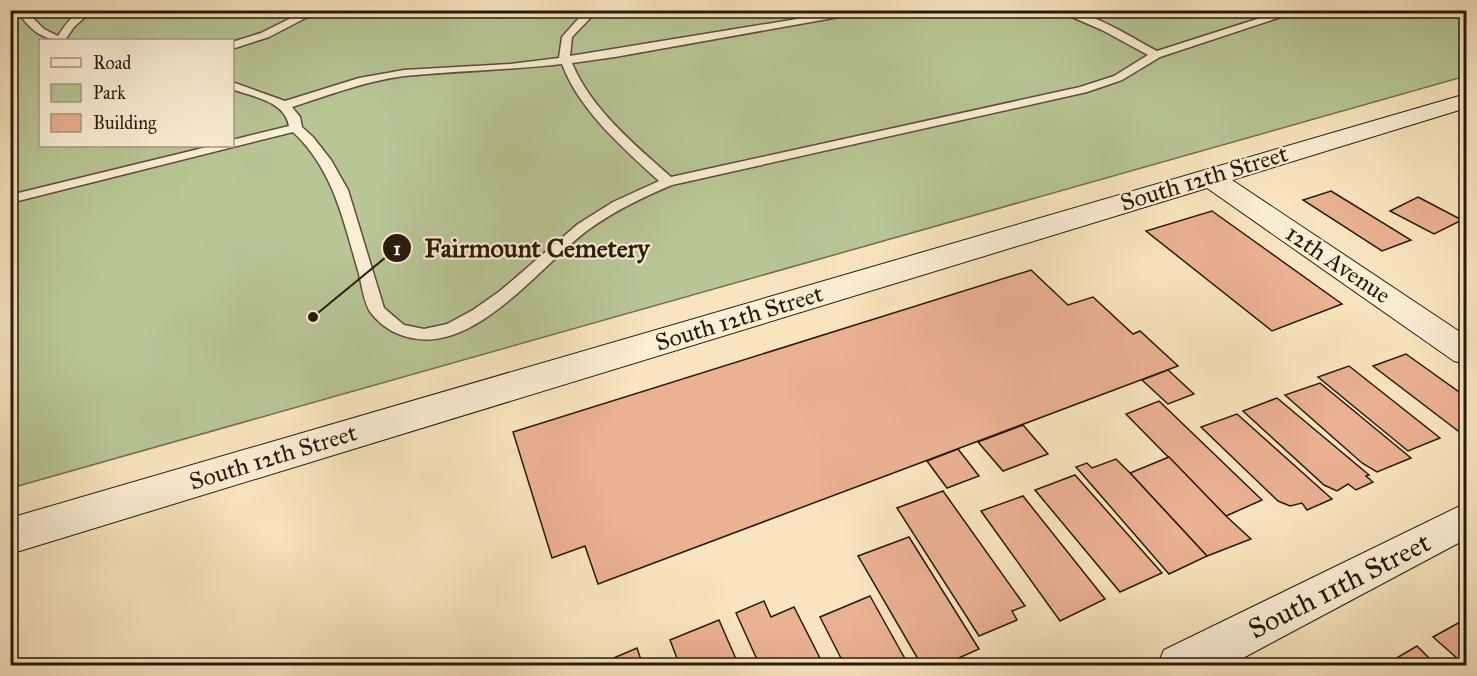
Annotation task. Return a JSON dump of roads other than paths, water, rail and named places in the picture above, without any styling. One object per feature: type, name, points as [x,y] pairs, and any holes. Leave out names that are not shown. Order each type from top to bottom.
[{"type":"street","name":"South 12th Street","points":[[10,536],[1467,101]]},
{"type":"street","name":"12th Avenue","points":[[1209,177],[1467,352]]},
{"type":"street","name":"South 11th Street","points":[[1180,666],[1467,520]]},
{"type":"lane","points":[[28,10],[25,15],[32,27],[46,36],[56,39]]},
{"type":"lane","points":[[61,39],[70,25],[88,10]]},
{"type":"lane","points":[[234,45],[265,35],[316,10]]},
{"type":"lane","points":[[593,10],[564,42],[564,61],[568,72],[585,97],[625,141],[668,182]]},
{"type":"lane","points":[[285,105],[363,80],[404,73],[510,67],[624,53],[873,10]]},
{"type":"lane","points":[[1060,10],[1106,28],[1156,55]]},
{"type":"lane","points":[[234,86],[285,105],[294,117],[296,128],[309,140],[326,163],[341,190],[377,310],[385,321],[401,332],[427,334],[455,327],[483,311],[512,290],[571,236],[596,218],[640,193],[668,182],[1083,90],[1118,78],[1156,55],[1297,10]]},
{"type":"lane","points":[[234,144],[296,128]]},
{"type":"lane","points":[[10,199],[221,147]]},
{"type":"place","name":"Fairmount Cemetery","points":[[313,317]]}]
